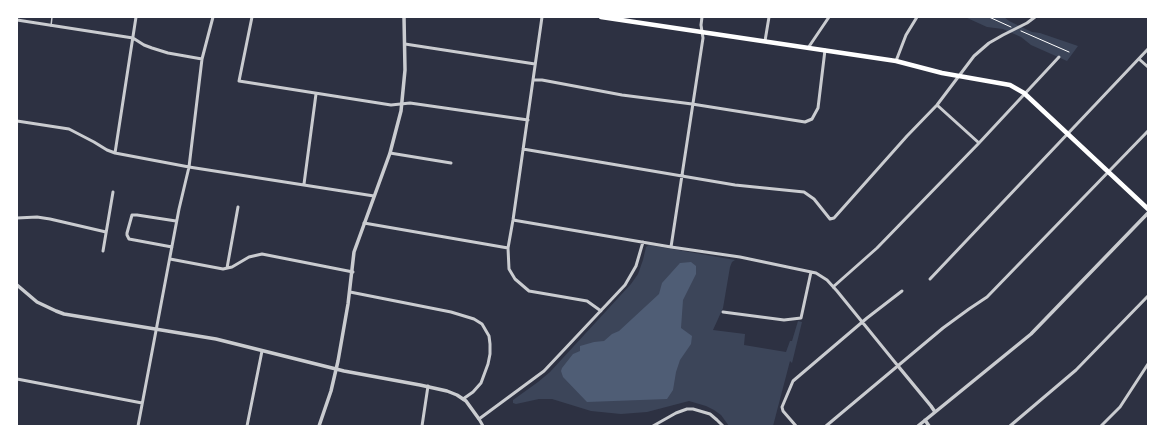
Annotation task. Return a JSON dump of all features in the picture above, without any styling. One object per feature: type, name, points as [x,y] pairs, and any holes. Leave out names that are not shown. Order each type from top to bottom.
[{"type":"main road","points":[[601,17],[896,61],[927,70],[1010,85],[1024,93],[1148,209]]},
{"type":"street","points":[[115,153],[136,17]]},
{"type":"street","points":[[138,426],[176,222],[189,167],[202,59],[213,17]]},
{"type":"street","points":[[252,17],[239,81],[391,105],[410,103],[528,120]]},
{"type":"street","points":[[319,426],[336,369],[343,337],[353,272],[354,252],[390,153],[398,124],[402,104],[405,70],[404,17]]},
{"type":"street","points":[[542,17],[524,149],[508,248],[509,269],[519,284],[529,290],[536,293],[587,301],[601,311]]},
{"type":"street","points":[[671,247],[703,38],[701,25],[702,17]]},
{"type":"street","points":[[764,41],[769,17]]},
{"type":"street","points":[[808,48],[828,17]]},
{"type":"street","points":[[896,61],[906,35],[917,17]]},
{"type":"street","points":[[524,149],[682,176],[804,192],[814,199],[830,219],[834,218],[937,105],[974,56],[989,43],[1036,17]]},
{"type":"street","points":[[17,20],[133,38],[144,45],[168,53],[202,59]]},
{"type":"street","points":[[405,44],[535,64]]},
{"type":"street","points":[[930,279],[1148,49]]},
{"type":"street","points":[[534,80],[542,80],[622,96],[692,104],[792,120],[809,121],[815,115],[818,108],[825,50]]},
{"type":"street","points":[[833,287],[877,248],[979,143],[1059,57]]},
{"type":"street","points":[[1139,59],[1148,67]]},
{"type":"street","points":[[304,184],[316,94]]},
{"type":"street","points":[[937,105],[979,143]]},
{"type":"street","points":[[17,121],[69,129],[115,153],[189,167],[374,196]]},
{"type":"street","points":[[826,426],[949,324],[987,297],[1148,131]]},
{"type":"street","points":[[390,153],[451,163]]},
{"type":"street","points":[[103,251],[113,192]]},
{"type":"street","points":[[227,268],[238,207]]},
{"type":"street","points":[[918,426],[1032,334],[1148,213]]},
{"type":"street","points":[[172,247],[129,239],[127,233],[132,215],[176,222]]},
{"type":"street","points":[[17,218],[37,217],[50,219],[106,232]]},
{"type":"street","points":[[513,220],[671,247],[740,257],[811,272],[827,280],[935,412]]},
{"type":"street","points":[[364,223],[508,248]]},
{"type":"street","points":[[479,419],[544,371],[601,311],[630,278],[636,266],[643,242]]},
{"type":"street","points":[[170,259],[216,268],[227,268],[249,257],[262,254],[353,272]]},
{"type":"street","points":[[723,312],[784,320],[801,318],[811,272]]},
{"type":"street","points":[[17,284],[37,302],[64,314],[157,328],[216,339],[336,369],[428,386],[447,391],[463,399],[472,408],[483,426]]},
{"type":"street","points":[[796,426],[782,409],[783,402],[796,378],[862,322],[902,291]]},
{"type":"street","points":[[350,292],[458,313],[474,318],[482,324],[489,336],[490,354],[488,364],[481,383],[473,392],[463,399]]},
{"type":"street","points":[[1010,426],[1076,370],[1148,296]]},
{"type":"street","points":[[247,426],[262,351]]},
{"type":"street","points":[[1101,426],[1120,407],[1147,366]]},
{"type":"street","points":[[17,380],[142,403]]},
{"type":"street","points":[[422,426],[428,386]]},
{"type":"street","points":[[653,426],[676,413],[693,408],[710,414],[723,426]]},
{"type":"street","points":[[925,420],[930,426]]},
{"type":"lane","points":[[51,26],[52,17]]},
{"type":"path","points":[[989,17],[1001,22]]},
{"type":"path","points":[[1027,34],[1069,52]]},
{"type":"shaded area","points":[[965,17],[1004,17],[1032,32],[1040,33],[1078,46],[1067,61],[1031,45],[1021,37],[1003,29],[987,27]]},
{"type":"shaded area","points":[[649,245],[735,260],[732,262],[730,267],[723,308],[713,330],[745,334],[744,345],[786,352],[790,341],[792,341],[798,321],[802,322],[792,363],[790,361],[773,426],[729,426],[721,415],[714,410],[689,401],[647,412],[621,414],[591,411],[552,399],[539,399],[516,404],[513,403],[513,400],[550,372],[631,284],[638,274],[646,247]]},
{"type":"shaded area","points":[[691,262],[696,266],[696,274],[683,300],[681,328],[692,336],[691,344],[680,360],[673,390],[667,399],[587,402],[563,377],[561,371],[562,368],[573,354],[580,351],[580,346],[604,341],[612,334],[619,331],[659,294],[662,283],[680,263]]}]
